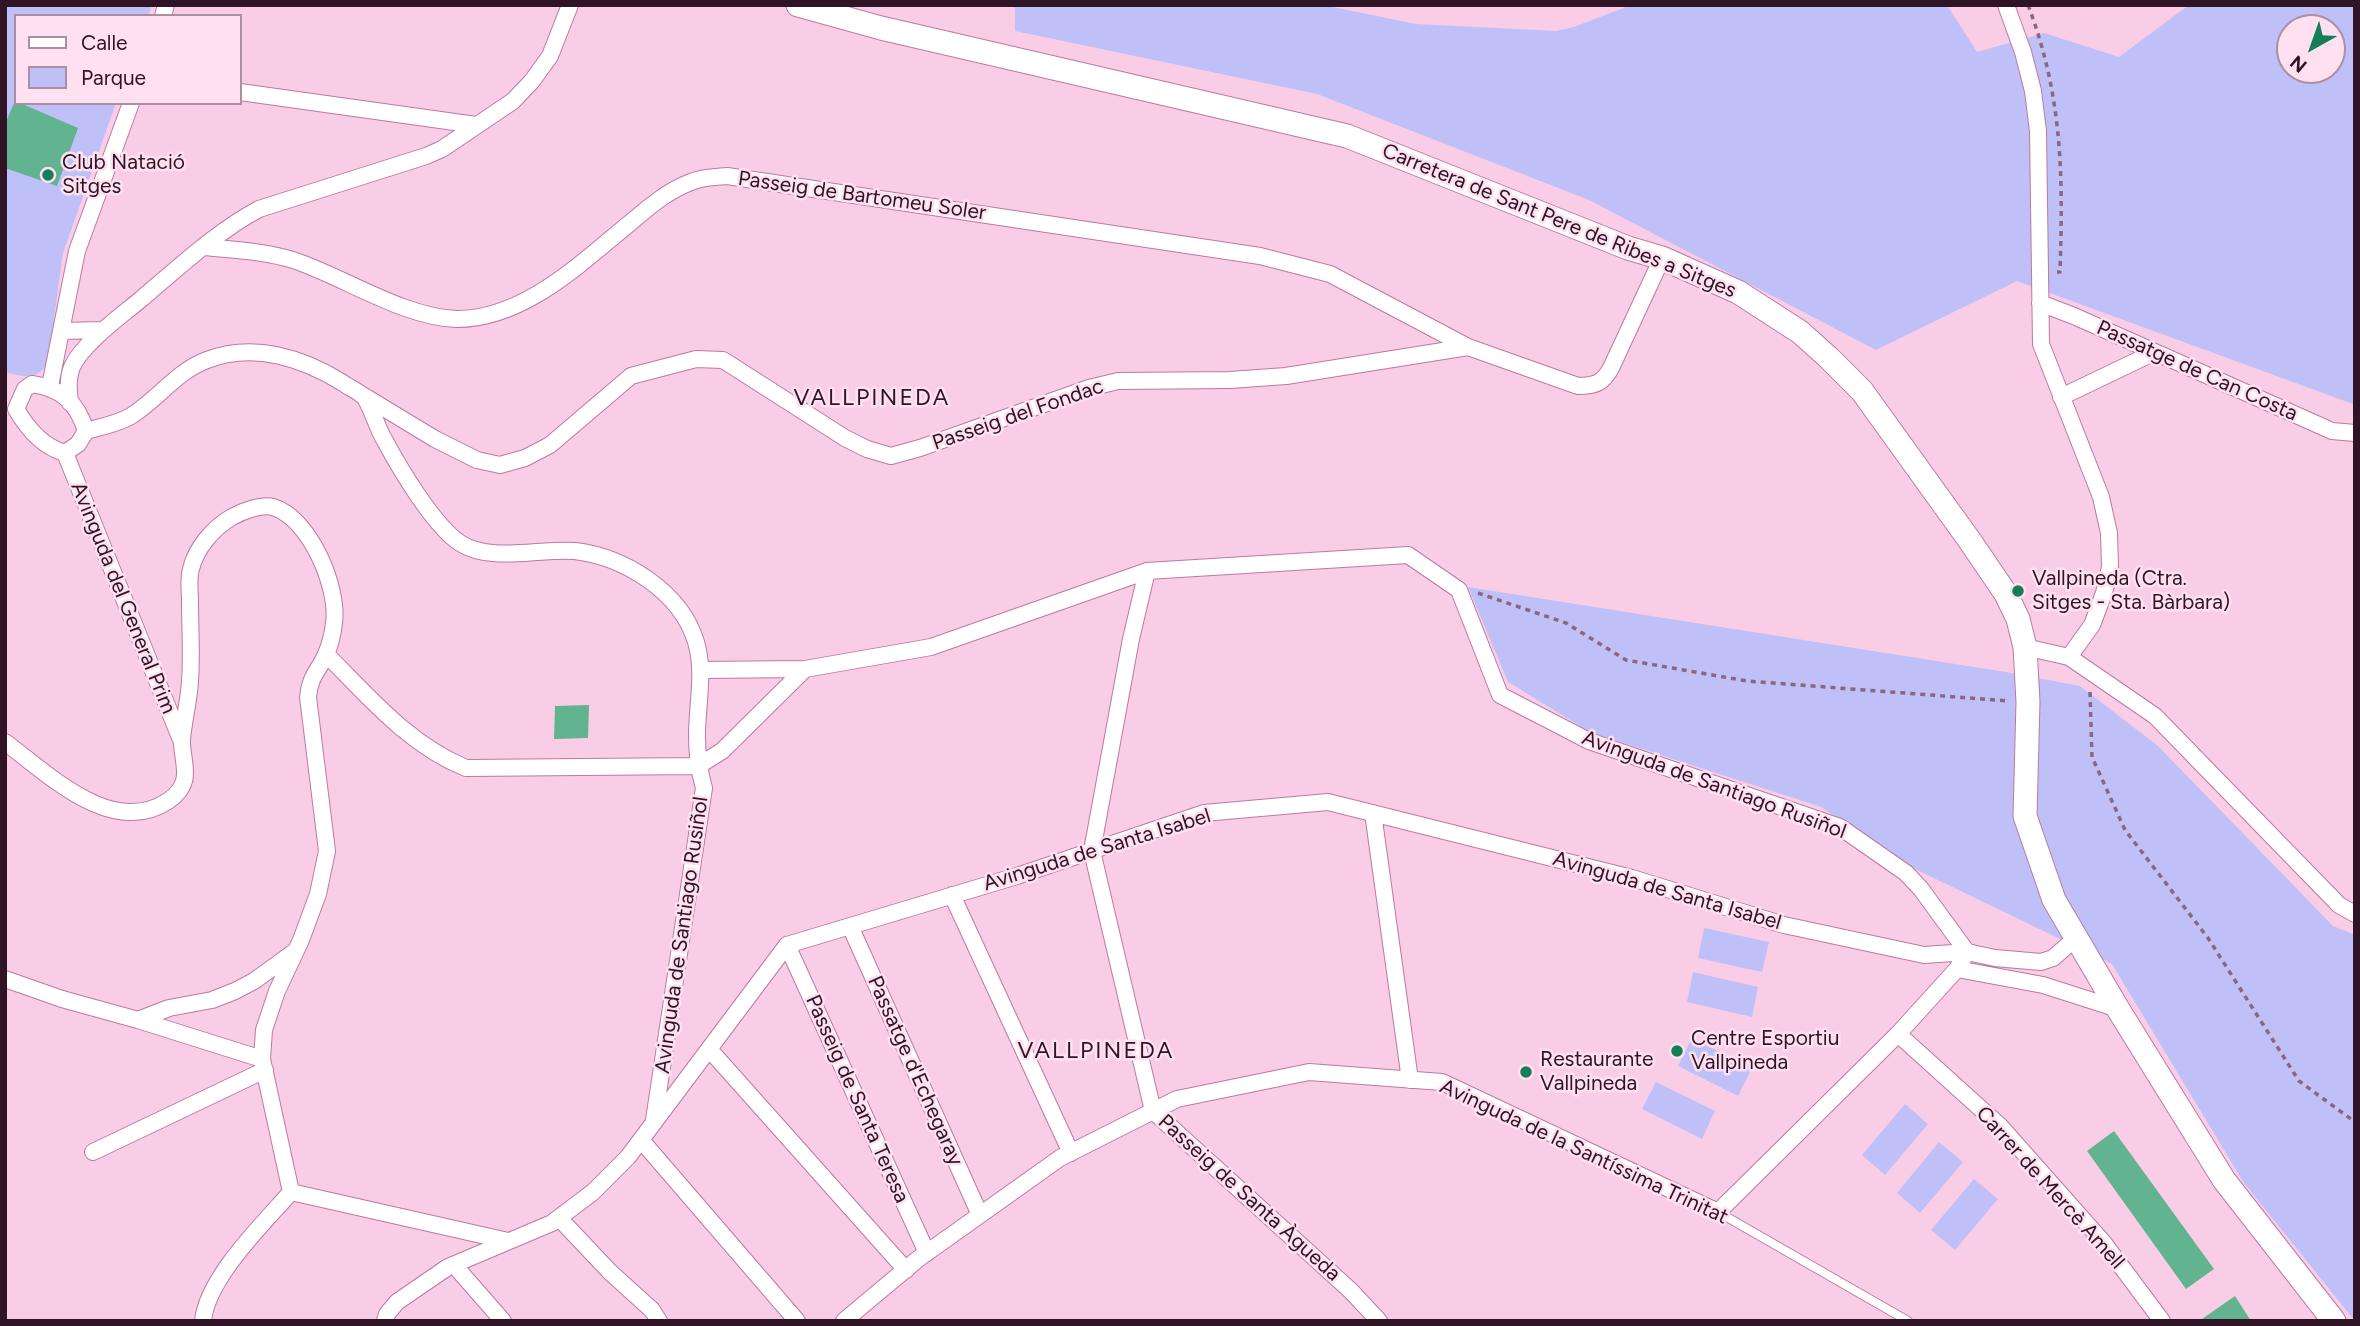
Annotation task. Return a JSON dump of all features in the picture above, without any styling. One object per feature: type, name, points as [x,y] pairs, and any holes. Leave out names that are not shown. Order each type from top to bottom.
[{"type":"street","points":[[71,404],[69,382],[73,365],[102,330],[204,247],[260,209],[442,149],[513,101],[532,81],[550,56],[570,5]]},
{"type":"street","name":"Carretera de Sant Pere de Ribes a Sitges","points":[[798,5],[881,27],[1347,136],[1628,248],[1662,258],[1738,292],[1800,332],[1862,391],[2006,594],[2018,619],[2025,647],[2028,702],[2025,816],[2054,900],[2224,1180],[2334,1321]]},
{"type":"street","points":[[2006,5],[2033,90],[2038,131],[2041,191],[2041,344],[2101,497],[2109,533],[2110,567],[2104,593],[2092,625],[2069,657]]},
{"type":"street","points":[[242,92],[476,125]]},
{"type":"street","points":[[50,386],[77,251],[130,105]]},
{"type":"street","name":"Passeig de Bartomeu Soler","points":[[204,247],[291,259],[420,312],[456,319],[486,315],[533,297],[593,253],[663,195],[692,181],[727,176],[1260,256],[1329,274],[1468,346]]},
{"type":"street","name":"Passeig del Fondac","points":[[86,431],[119,422],[133,415],[182,374],[206,360],[243,352],[274,354],[306,363],[435,439],[477,460],[500,465],[526,458],[550,445],[631,376],[696,359],[723,360],[845,438],[867,449],[891,456],[920,449],[1089,388],[1118,381],[1230,380],[1286,376],[1468,346],[1570,383],[1592,386],[1604,380],[1662,258]]},
{"type":"street","name":"Passatge de Can Costa","points":[[2040,303],[2332,431],[2355,433]]},
{"type":"street","points":[[61,331],[102,330]]},
{"type":"street","points":[[2061,397],[2155,352]]},
{"type":"street","points":[[32,384],[50,386],[62,393],[71,404],[81,415],[86,431],[78,444],[65,453],[42,442],[24,423],[11,401],[32,384]]},
{"type":"street","points":[[326,654],[421,745],[466,768],[698,766],[700,670],[696,643],[690,625],[671,598],[647,579],[603,557],[575,551],[498,553],[471,549],[459,542],[428,508],[406,476],[363,396]]},
{"type":"street","name":"Avinguda del General Prim","points":[[65,453],[182,742]]},
{"type":"street","points":[[5,742],[93,804],[126,814],[144,811],[169,800],[181,786],[187,769],[182,742],[190,682],[190,571],[198,551],[211,532],[231,517],[250,509],[272,507],[288,516],[303,530],[324,565],[333,591],[334,622],[326,654],[309,683],[307,697],[327,850],[318,894],[276,991],[264,1030],[263,1065],[291,1192]]},
{"type":"street","name":"Avinguda de Santiago Rusiñol","points":[[700,670],[805,669],[931,647],[1147,571],[1408,555],[1459,590],[1500,695],[1588,741],[1840,827],[1906,873],[1921,889],[1966,952]]},
{"type":"street","name":"Passeig de Santa Àgueda","points":[[1147,571],[1131,639],[1092,851],[1153,1111],[1331,1273],[1379,1321]]},
{"type":"street","points":[[2025,647],[2069,657],[2155,716],[2339,905],[2355,914]]},
{"type":"street","name":"Avinguda de Santiago Rusiñol","points":[[654,1123],[704,788],[698,766],[722,751],[805,669]]},
{"type":"street","name":"Avinguda de Santa Isabel","points":[[787,945],[1092,851],[1204,813],[1328,802],[1632,878],[1784,925],[1924,955],[1966,952],[2041,962],[2053,958],[2076,938]]},
{"type":"street","points":[[1373,813],[1410,1080]]},
{"type":"street","points":[[952,895],[1071,1153]]},
{"type":"street","name":"Passatge d'Echegaray","points":[[850,926],[980,1215]]},
{"type":"street","points":[[385,1321],[397,1302],[454,1265],[559,1218],[593,1192],[628,1157],[787,945]]},
{"type":"street","name":"Passeig de Santa Teresa","points":[[787,945],[927,1253]]},
{"type":"street","points":[[138,1020],[235,991],[295,952]]},
{"type":"street","points":[[1718,1212],[1898,1034],[1957,969],[1966,952]]},
{"type":"street","points":[[1957,969],[2043,985],[2118,1009]]},
{"type":"street","points":[[5,979],[62,999],[138,1020],[263,1065]]},
{"type":"street","name":"Carrer de Mercè Amell","points":[[1898,1034],[2001,1127],[2103,1242],[2162,1321]]},
{"type":"street","points":[[709,1049],[906,1269]]},
{"type":"street","points":[[93,1152],[263,1065]]},
{"type":"street","name":"Avinguda de la Santíssima Trinitat","points":[[844,1321],[927,1253],[1071,1153],[1177,1099],[1308,1072],[1442,1082],[1718,1212]]},
{"type":"street","points":[[641,1140],[797,1321]]},
{"type":"street","points":[[291,1192],[509,1241]]},
{"type":"street","points":[[203,1321],[219,1277],[291,1192]]},
{"type":"street","points":[[559,1218],[610,1272],[652,1310],[659,1321]]},
{"type":"street","points":[[454,1265],[503,1321]]},
{"type":"lane","name":"Avinguda de la Santíssima Trinitat","points":[[1718,1212],[1908,1321]]},
{"type":"path","points":[[1450,584],[1566,623],[1626,660],[1747,681],[2028,702]]},
{"type":"path","points":[[2090,672],[2092,757],[2125,831],[2208,938],[2299,1081],[2355,1122]]},
{"type":"green space","name":"Club Natació Sitges","points":[[5,5],[152,5],[149,14],[14,14],[14,105],[115,105],[63,253],[48,362],[35,375],[5,372]]},
{"type":"green space","points":[[1015,5],[1323,5],[1416,24],[1556,31],[1574,27],[1631,5],[1947,5],[1977,52],[2044,33],[2119,57],[2189,5],[2355,5],[2355,401],[2353,404],[2017,281],[1876,350],[1589,200],[1317,94],[1015,31]]},
{"type":"green space","points":[[1468,587],[2080,686],[2158,746],[2333,926],[2355,935],[2355,1321],[2244,1183],[2112,964],[1915,869],[1821,807],[1590,732],[1508,682]]},
{"type":"green space","points":[[1704,928],[1769,942],[1762,972],[1698,958]]},
{"type":"green space","points":[[1693,972],[1758,987],[1752,1017],[1687,1002]]},
{"type":"green space","points":[[1692,1038],[1752,1068],[1738,1096],[1678,1066]]},
{"type":"green space","points":[[1656,1082],[1715,1111],[1702,1139],[1642,1109]]},
{"type":"green space","points":[[1905,1104],[1928,1124],[1885,1175],[1862,1155]]},
{"type":"green space","points":[[1939,1142],[1963,1162],[1920,1213],[1897,1193]]},
{"type":"green space","points":[[1974,1179],[1998,1199],[1955,1250],[1931,1230]]},
{"type":"building","points":[[14,103],[25,105],[78,128],[57,186],[5,168],[5,124]]},
{"type":"building","points":[[589,705],[588,738],[554,739],[555,706]]},
{"type":"building","points":[[2114,1131],[2214,1269],[2186,1289],[2087,1151]]},
{"type":"building","points":[[2235,1296],[2251,1321],[2199,1321]]},
{"type":"place","name":"Club Natació Sitges","points":[[48,175]]},
{"type":"place","name":"Vallpineda (Ctra. Sitges - Sta. Bàrbara)","points":[[2018,591]]},
{"type":"place","name":"Centre Esportiu Vallpineda","points":[[1677,1051]]},
{"type":"place","name":"Restaurante Vallpineda","points":[[1526,1072]]},
{"type":"district","name":"VALLPINEDA","points":[[872,398]]},
{"type":"district","name":"VALLPINEDA","points":[[1096,1051]]}]
